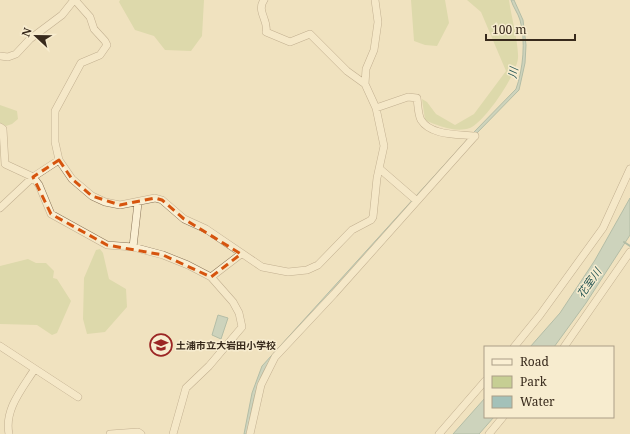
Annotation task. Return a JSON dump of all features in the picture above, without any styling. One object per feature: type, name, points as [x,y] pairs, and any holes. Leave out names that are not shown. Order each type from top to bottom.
[{"type":"street","points":[[0,56],[8,58],[16,54],[30,39],[62,15],[75,0],[90,17],[94,29],[106,41],[107,45],[100,55],[81,63],[54,111],[55,142],[59,160],[72,179],[92,196],[105,202],[120,205],[138,203],[155,198],[162,200],[184,219],[206,229],[240,254],[262,267],[288,272],[307,270],[318,265],[352,230],[371,220],[373,217],[377,178],[384,146],[376,108],[365,84],[366,69],[374,50],[378,22],[375,0]]},
{"type":"street","points":[[264,0],[261,4],[262,14],[267,28],[266,32],[290,42],[310,34],[347,71],[365,84]]},
{"type":"street","points":[[250,434],[260,386],[275,357],[475,136],[441,132],[426,127],[420,119],[417,98],[414,97],[408,97],[376,108]]},
{"type":"street","points":[[0,128],[3,129],[5,164],[33,177],[39,185],[51,214],[107,245],[133,247],[163,255],[188,265],[211,277],[240,313],[242,327],[209,366],[186,388],[173,434]]},
{"type":"street","points":[[0,208],[33,177],[59,160]]},
{"type":"street","points":[[380,168],[417,201]]},
{"type":"street","points":[[515,346],[540,315],[603,228],[630,169]]},
{"type":"street","points":[[133,247],[138,203]]},
{"type":"street","points":[[565,346],[630,252]]},
{"type":"street","points":[[211,277],[240,254]]},
{"type":"street","points":[[0,346],[34,370],[78,397]]},
{"type":"street","points":[[0,429],[8,431],[13,403],[34,370]]},
{"type":"street","points":[[439,434],[484,382]]},
{"type":"street","points":[[489,434],[503,418]]},
{"type":"street","points":[[110,434],[138,432],[140,434]]},
{"type":"highlighted area","points":[[59,160],[72,179],[92,196],[120,205],[155,198],[162,200],[184,219],[241,254],[211,277],[163,255],[107,245],[51,214],[33,177]]},
{"type":"green space","points":[[120,0],[204,0],[202,36],[191,51],[165,50],[154,36],[135,30],[119,2]]},
{"type":"green space","points":[[411,0],[445,0],[449,23],[437,46],[425,45],[414,41]]},
{"type":"green space","points":[[467,0],[509,0],[518,58],[506,86],[484,117],[470,128],[459,130],[441,126],[425,120],[422,99],[427,102],[436,114],[455,125],[474,114],[506,71],[481,12]]},
{"type":"green space","points":[[0,105],[17,111],[18,119],[12,124],[6,126],[0,123]]},
{"type":"green space","points":[[100,249],[103,253],[109,279],[126,289],[127,307],[105,332],[87,334],[83,319],[84,278],[96,250]]},
{"type":"green space","points":[[28,259],[36,263],[46,263],[54,271],[53,278],[57,279],[71,301],[57,333],[52,335],[37,325],[0,324],[0,266]]},
{"type":"water","points":[[511,0],[514,0],[523,20],[526,45],[525,63],[519,90],[475,135],[271,359],[261,376],[247,434],[244,434],[252,393],[262,366],[474,132],[516,89],[522,64],[523,37],[520,20]]},
{"type":"water","name":"花室川","points":[[630,198],[630,235],[586,303],[555,346],[531,346],[560,313],[595,260]]},
{"type":"water","points":[[218,315],[228,318],[221,339],[212,335]]},
{"type":"water","points":[[484,399],[484,418],[493,418],[479,434],[453,434]]},
{"type":"waterway","points":[[624,242],[630,246]]},
{"type":"place","name":"土浦市立大岩田小学校","points":[[161,345]]},
{"type":"water label","name":"川","points":[[513,73]]}]
